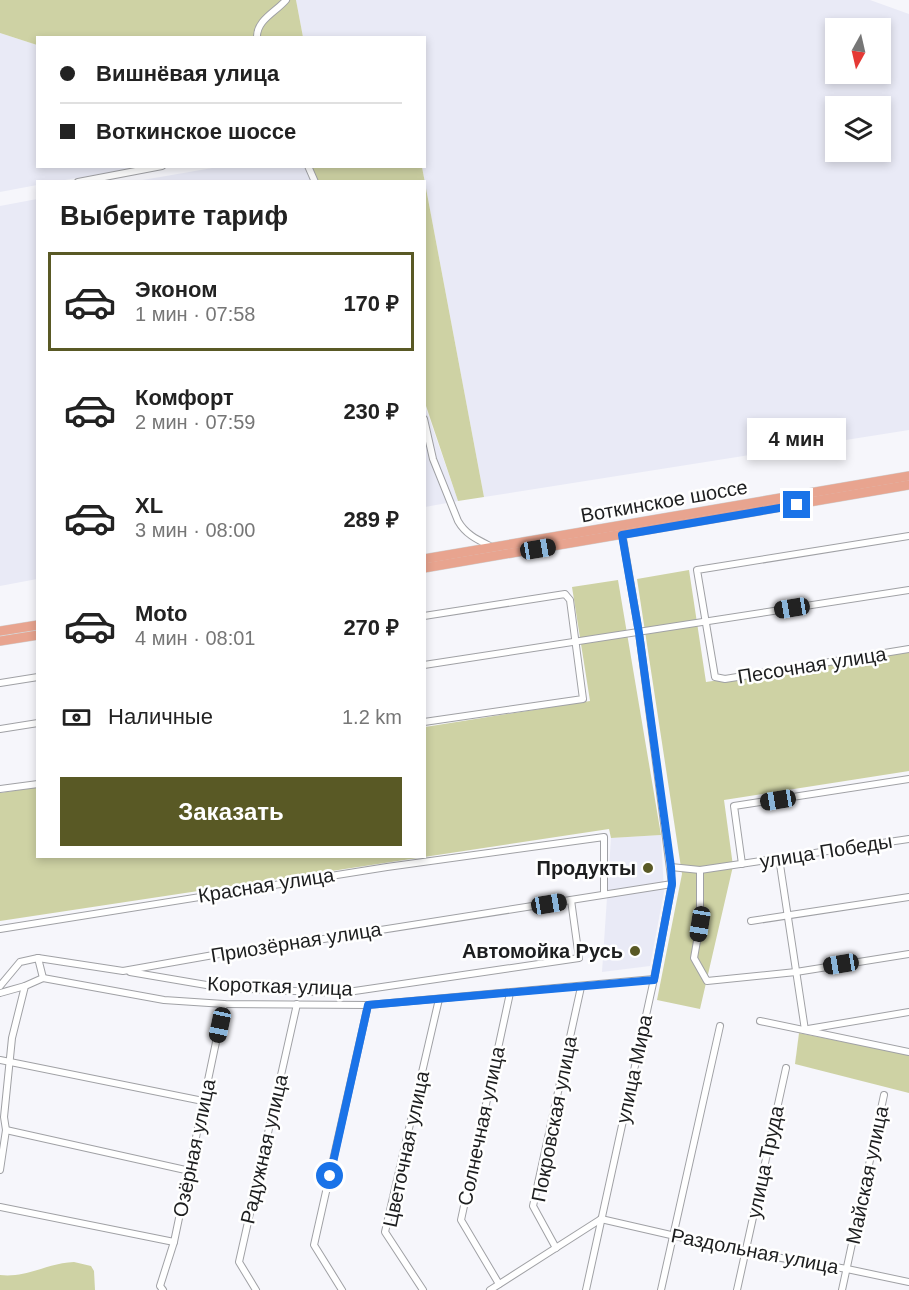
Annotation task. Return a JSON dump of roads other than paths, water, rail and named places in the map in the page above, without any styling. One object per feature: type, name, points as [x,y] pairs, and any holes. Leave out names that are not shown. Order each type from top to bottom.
[{"type":"main road","name":"Воткинское шоссе","points":[[426,568],[909,476]]},
{"type":"main road","name":"Воткинское шоссе","points":[[426,559],[909,485]]},
{"type":"main road","points":[[0,632],[36,625]]},
{"type":"main road","points":[[0,641],[36,634]]},
{"type":"street","points":[[257,36],[264,19],[286,0]]},
{"type":"street","points":[[88,180],[152,168]]},
{"type":"street","points":[[426,428],[433,459],[458,521],[472,538],[494,548]]},
{"type":"street","name":"улица Мира","points":[[585,1290],[654,980],[672,884],[639,633],[621,530]]},
{"type":"street","points":[[706,622],[697,570],[909,536]]},
{"type":"street","points":[[426,665],[909,590]]},
{"type":"street","points":[[426,616],[565,594],[570,600],[583,699],[426,722]]},
{"type":"street","name":"Песочная улица","points":[[706,622],[715,676],[725,679],[909,649]]},
{"type":"street","points":[[0,683],[36,677]]},
{"type":"street","points":[[0,729],[36,723]]},
{"type":"street","points":[[742,864],[734,806],[909,779]]},
{"type":"street","points":[[0,789],[36,784]]},
{"type":"street","name":"Красная улица","points":[[0,929],[387,867],[604,837],[604,894]]},
{"type":"street","name":"улица Победы","points":[[671,867],[700,870],[909,839]]},
{"type":"street","points":[[778,858],[805,1030]]},
{"type":"street","points":[[700,870],[700,924],[694,958],[707,981],[796,972],[909,954]]},
{"type":"street","name":"Приозёрная улица","points":[[38,958],[123,971],[672,884]]},
{"type":"street","points":[[751,921],[909,897]]},
{"type":"street","name":"Короткая улица","points":[[123,971],[160,975],[224,988],[341,993],[579,958],[571,900]]},
{"type":"street","points":[[0,986],[20,962],[38,958],[43,978]]},
{"type":"street","points":[[0,993],[43,978],[164,1000],[225,1004],[368,1005],[654,980]]},
{"type":"street","points":[[0,1170],[6,1130],[4,1117],[9,1061],[14,1028],[25,986]]},
{"type":"street","name":"Покровская улица","points":[[556,1248],[534,1206],[581,987]]},
{"type":"street","name":"Солнечная улица","points":[[500,1284],[460,1220],[510,993]]},
{"type":"street","name":"Цветочная улица","points":[[423,1290],[385,1233],[439,999]]},
{"type":"street","name":"Озёрная улица","points":[[163,1290],[160,1286],[174,1242],[225,1004]]},
{"type":"street","name":"Радужная улица","points":[[256,1290],[239,1262],[297,1004]]},
{"type":"street","points":[[342,1290],[314,1245],[368,1005]]},
{"type":"street","points":[[805,1030],[909,1012]]},
{"type":"street","points":[[760,1021],[909,1052]]},
{"type":"street","points":[[661,1290],[720,1026]]},
{"type":"street","points":[[0,1060],[203,1101]]},
{"type":"street","name":"улица Труда","points":[[737,1290],[786,1068]]},
{"type":"street","name":"Майская улица","points":[[842,1290],[884,1095]]},
{"type":"street","points":[[6,1130],[190,1171]]},
{"type":"street","points":[[0,1208],[174,1242]]},
{"type":"street","points":[[490,1290],[601,1220]]},
{"type":"street","name":"Раздольная улица","points":[[601,1220],[746,1252],[909,1282]]},
{"type":"place","name":"Продукты","points":[[648,868]]},
{"type":"place","name":"Автомойка Русь","points":[[635,951]]}]
